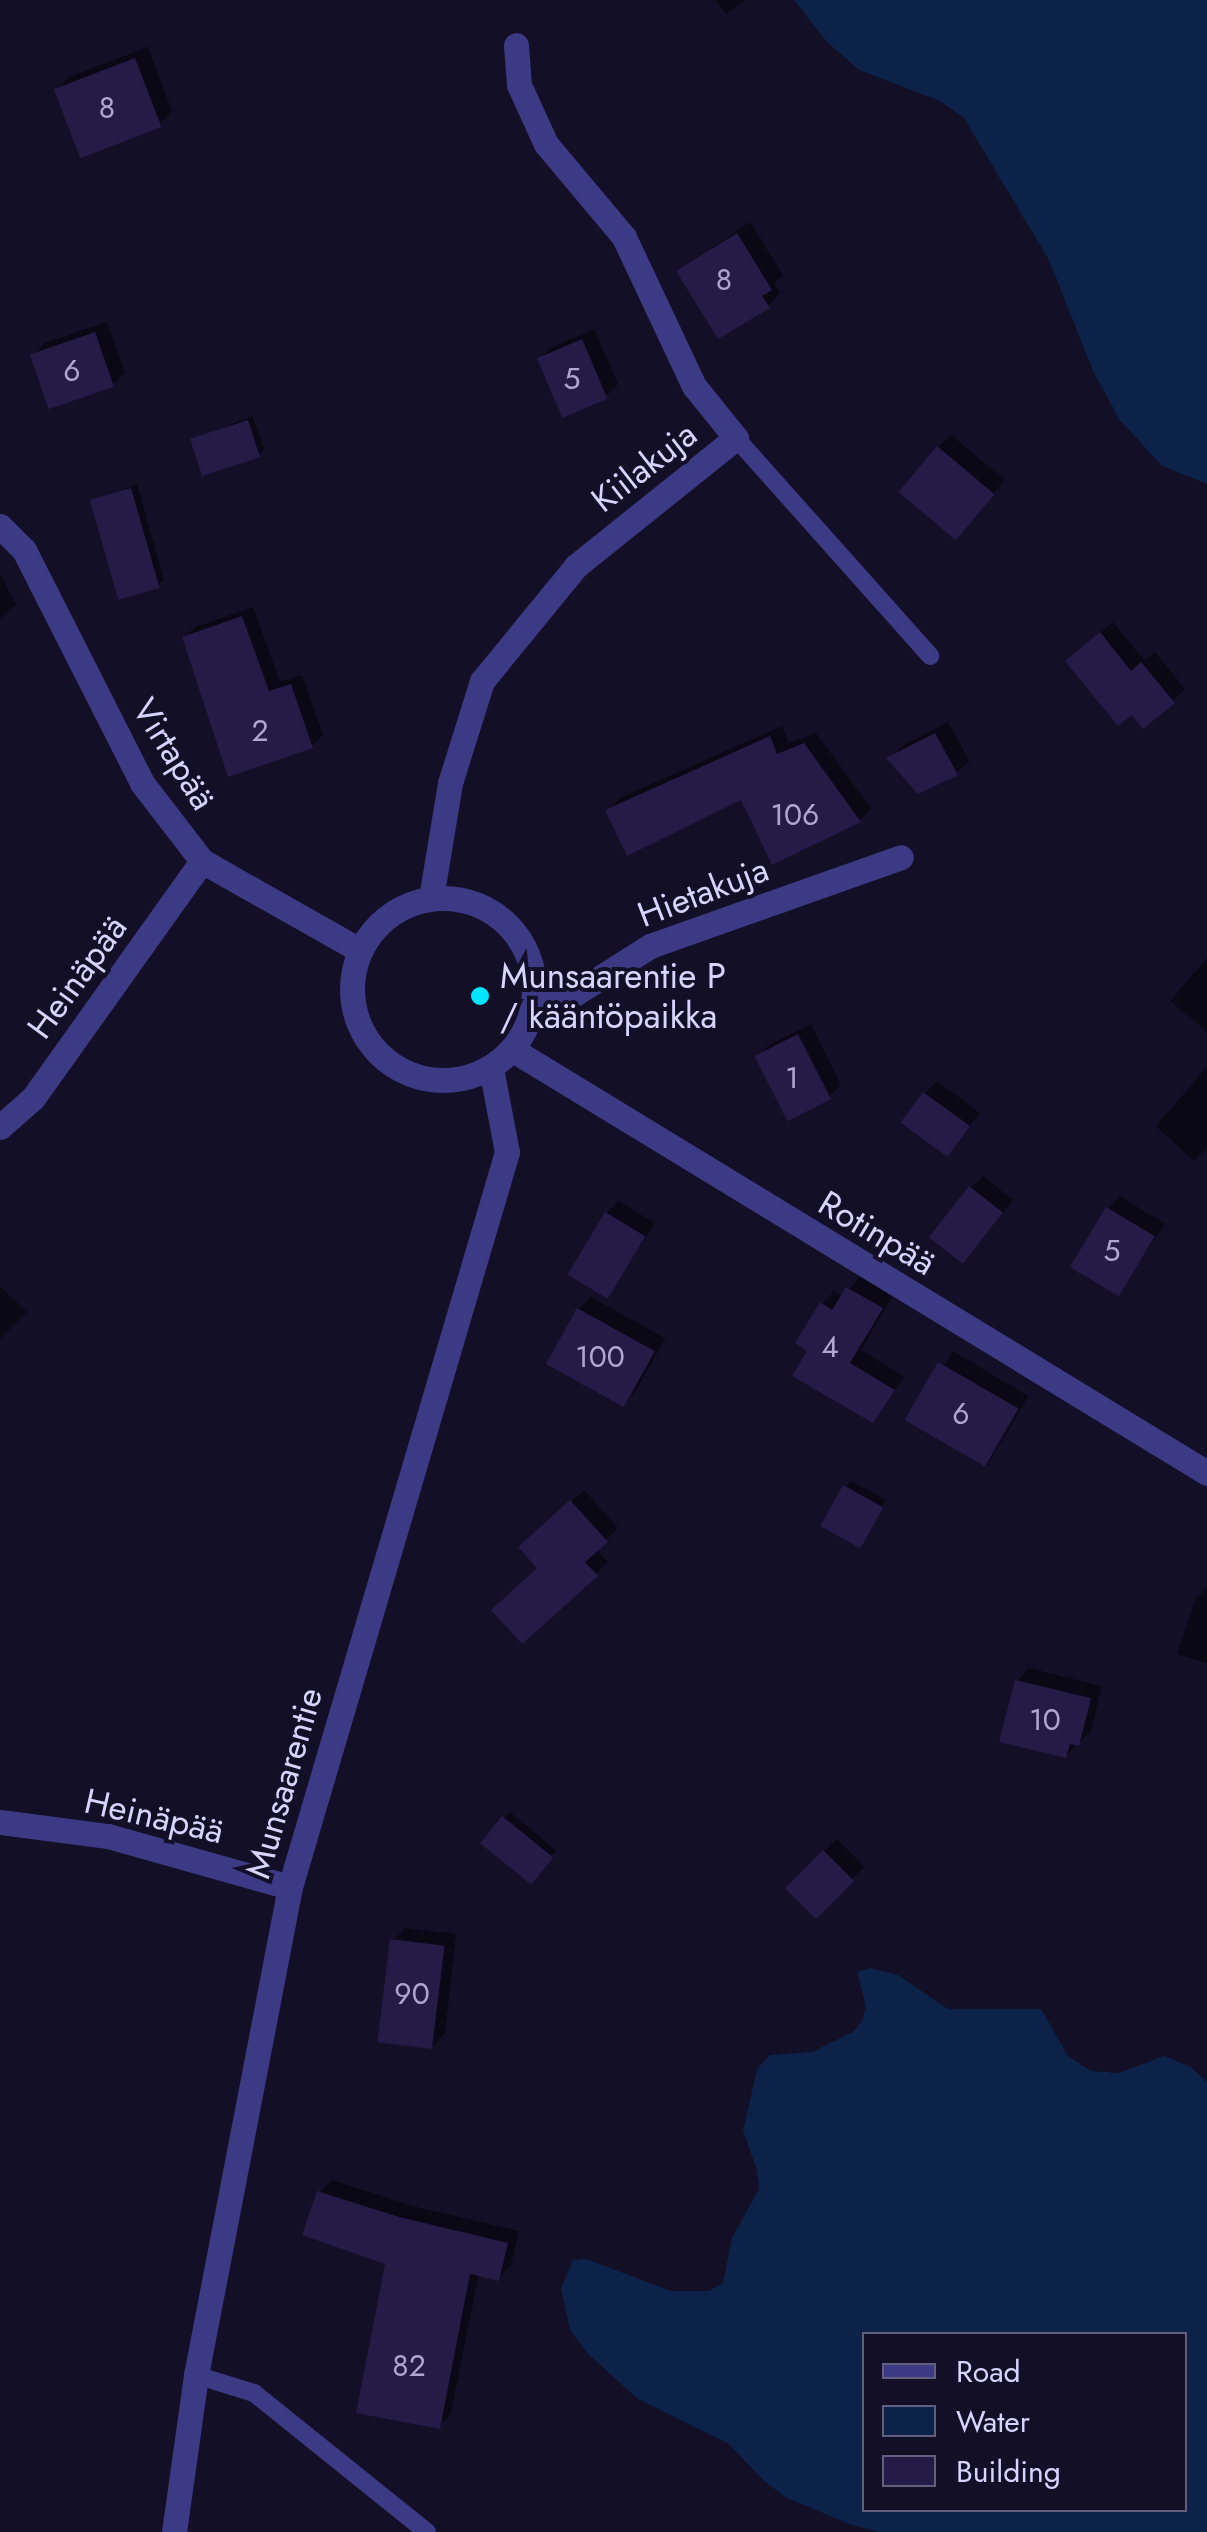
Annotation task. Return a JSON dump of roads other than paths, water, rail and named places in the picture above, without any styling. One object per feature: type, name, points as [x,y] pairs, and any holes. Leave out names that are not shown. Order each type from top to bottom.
[{"type":"street","name":"Kiilakuja","points":[[430,898],[450,783],[482,681],[576,566],[736,438],[694,386],[624,237],[546,144],[519,86],[516,45]]},
{"type":"street","name":"Virtapää","points":[[0,526],[24,550],[142,783],[202,861],[359,950]]},
{"type":"street","name":"Hietakuja","points":[[535,991],[576,993],[650,946],[901,858]]},
{"type":"street","name":"Heinäpää","points":[[0,1126],[33,1098],[202,861]]},
{"type":"street","points":[[430,898],[462,899],[492,911],[515,932],[530,960],[535,991],[529,1022],[513,1050],[490,1068],[463,1079],[434,1081],[406,1074],[382,1058],[363,1035],[352,1008],[351,978],[359,950],[376,925],[401,907],[430,898]]},
{"type":"street","name":"Rotinpää","points":[[513,1050],[1207,1473]]},
{"type":"street","name":"Munsaarentie","points":[[174,2532],[196,2374],[290,1887],[507,1152],[490,1068]]},
{"type":"street","name":"Heinäpää","points":[[0,1822],[108,1836],[290,1887]]},
{"type":"lane","points":[[736,438],[930,656]]},
{"type":"lane","points":[[196,2374],[254,2392],[428,2532]]},
{"type":"water","points":[[794,0],[1207,0],[1207,484],[1162,466],[1119,419],[1093,371],[1049,260],[964,118],[940,101],[859,70],[826,41]]},
{"type":"water","points":[[870,1968],[898,1975],[948,2009],[1041,2009],[1068,2056],[1091,2071],[1119,2073],[1164,2056],[1191,2067],[1207,2082],[1207,2532],[879,2532],[849,2524],[787,2498],[764,2481],[729,2444],[638,2399],[589,2355],[570,2330],[561,2288],[573,2260],[586,2259],[671,2291],[709,2291],[723,2283],[732,2238],[759,2189],[757,2170],[743,2131],[757,2069],[770,2055],[812,2052],[853,2032],[862,2021],[866,2006],[857,1972]]},
{"type":"place","name":"Munsaarentie P / kääntöpaikka","points":[[480,996]]}]
